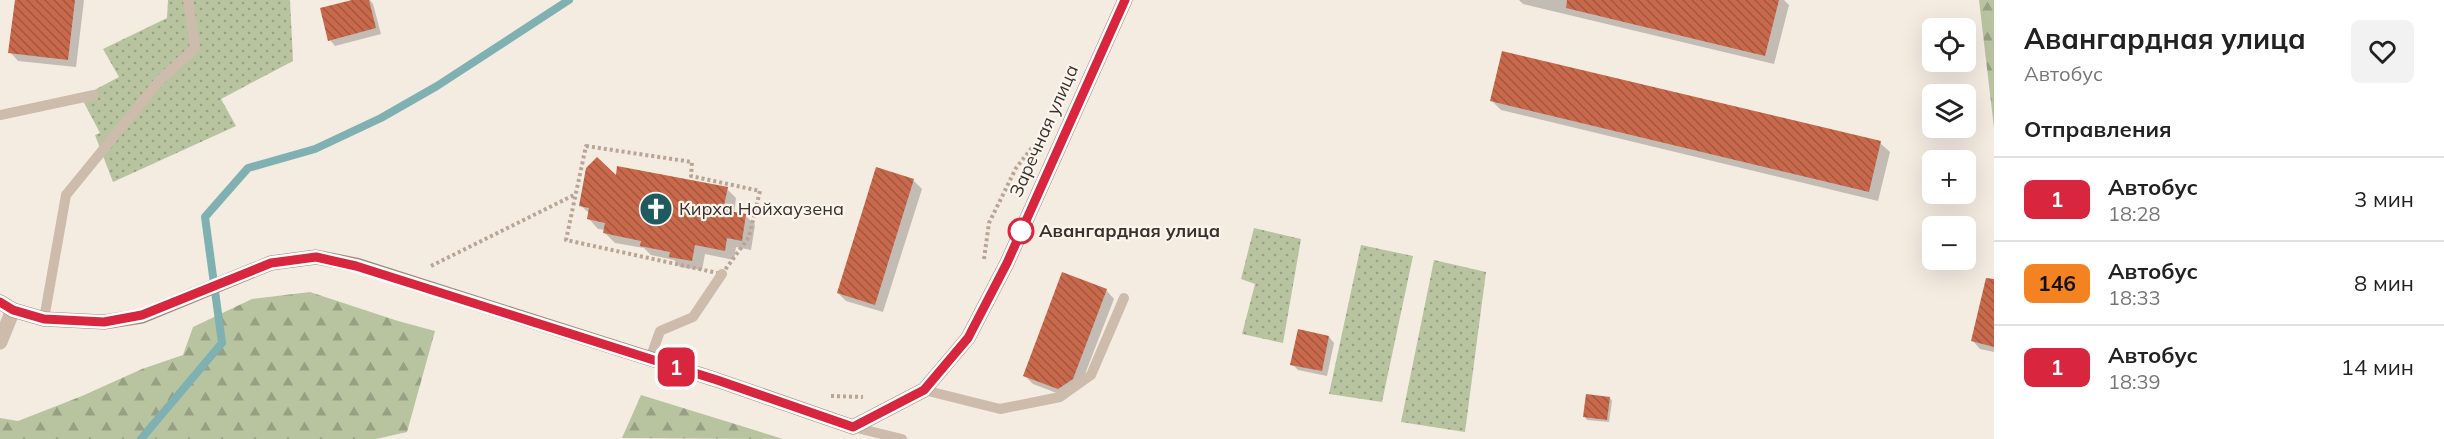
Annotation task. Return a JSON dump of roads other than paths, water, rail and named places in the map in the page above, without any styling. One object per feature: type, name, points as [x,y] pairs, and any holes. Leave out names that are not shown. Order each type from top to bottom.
[{"type":"main road","name":"Заречная улица","points":[[851,433],[924,390],[968,338],[1007,263],[1125,0]]},
{"type":"main road","points":[[7,306],[44,319],[104,322],[142,315],[271,263],[316,257],[356,266],[650,359],[851,433]]},
{"type":"street","points":[[0,342],[7,306]]},
{"type":"lane","points":[[44,319],[66,195],[160,80],[195,48],[188,0]]},
{"type":"lane","points":[[0,115],[94,95]]},
{"type":"lane","points":[[650,359],[660,331],[693,317],[722,274]]},
{"type":"lane","points":[[924,390],[1000,409],[1060,397],[1090,375],[1124,298]]},
{"type":"lane","points":[[851,433],[902,439]]},
{"type":"waterway","points":[[141,439],[222,343],[205,217],[248,168],[315,149],[381,118],[437,86],[569,0]]},
{"type":"place","name":"Кирха Нойхаузена","points":[[656,209]]},
{"type":"place","name":"Авангардная улица","points":[[1021,231]]}]
